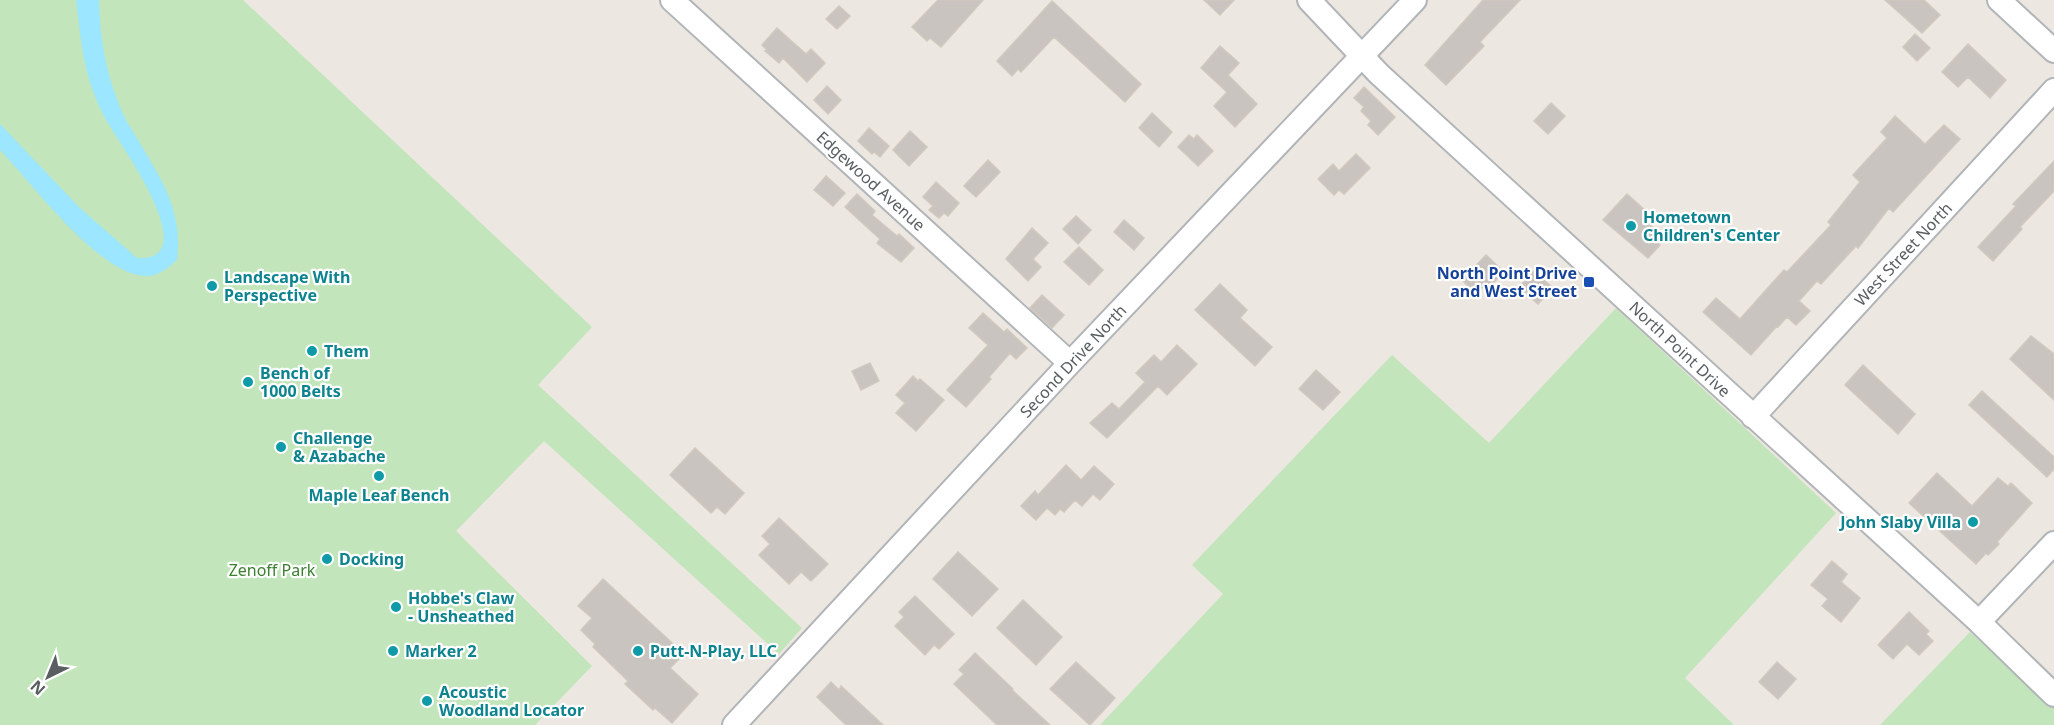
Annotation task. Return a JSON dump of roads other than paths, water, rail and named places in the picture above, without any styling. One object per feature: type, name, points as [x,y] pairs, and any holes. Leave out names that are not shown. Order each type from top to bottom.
[{"type":"street","name":"Edgewood Avenue","points":[[672,0],[1070,363]]},
{"type":"street","name":"North Point Drive","points":[[1309,0],[1388,82],[1979,622],[2054,695]]},
{"type":"street","name":"Second Drive North","points":[[734,725],[1070,363],[1415,0]]},
{"type":"street","points":[[2000,0],[2054,51]]},
{"type":"street","name":"West Street North","points":[[1753,417],[2054,90]]},
{"type":"street","points":[[1979,622],[2054,543]]},
{"type":"water","points":[[76,0],[99,0],[103,45],[113,88],[126,119],[155,169],[174,211],[178,242],[177,260],[154,275],[145,276],[127,271],[107,260],[87,244],[0,150],[0,124],[80,208],[137,258],[156,254],[163,242],[162,224],[143,180],[106,119],[95,96],[84,57]]},
{"type":"place","name":"Hometown Children's Center","points":[[1631,226]]},
{"type":"place","name":"North Point Drive and West Street","points":[[1589,282]]},
{"type":"place","name":"Landscape With Perspective","points":[[212,286]]},
{"type":"place","name":"Them","points":[[312,351]]},
{"type":"place","name":"Bench of 1000 Belts","points":[[248,382]]},
{"type":"place","name":"Challenge & Azabache","points":[[281,447]]},
{"type":"place","name":"Maple Leaf Bench","points":[[379,476]]},
{"type":"place","name":"John Slaby Villa","points":[[1973,522]]},
{"type":"place","name":"Docking","points":[[327,559]]},
{"type":"place","name":"Hobbe's Claw - Unsheathed","points":[[396,607]]},
{"type":"place","name":"Marker 2","points":[[393,651]]},
{"type":"place","name":"Putt-N-Play, LLC","points":[[638,651]]},
{"type":"place","name":"Acoustic Woodland Locator","points":[[427,701]]},
{"type":"park label","name":"Zenoff Park","points":[[272,570]]}]
